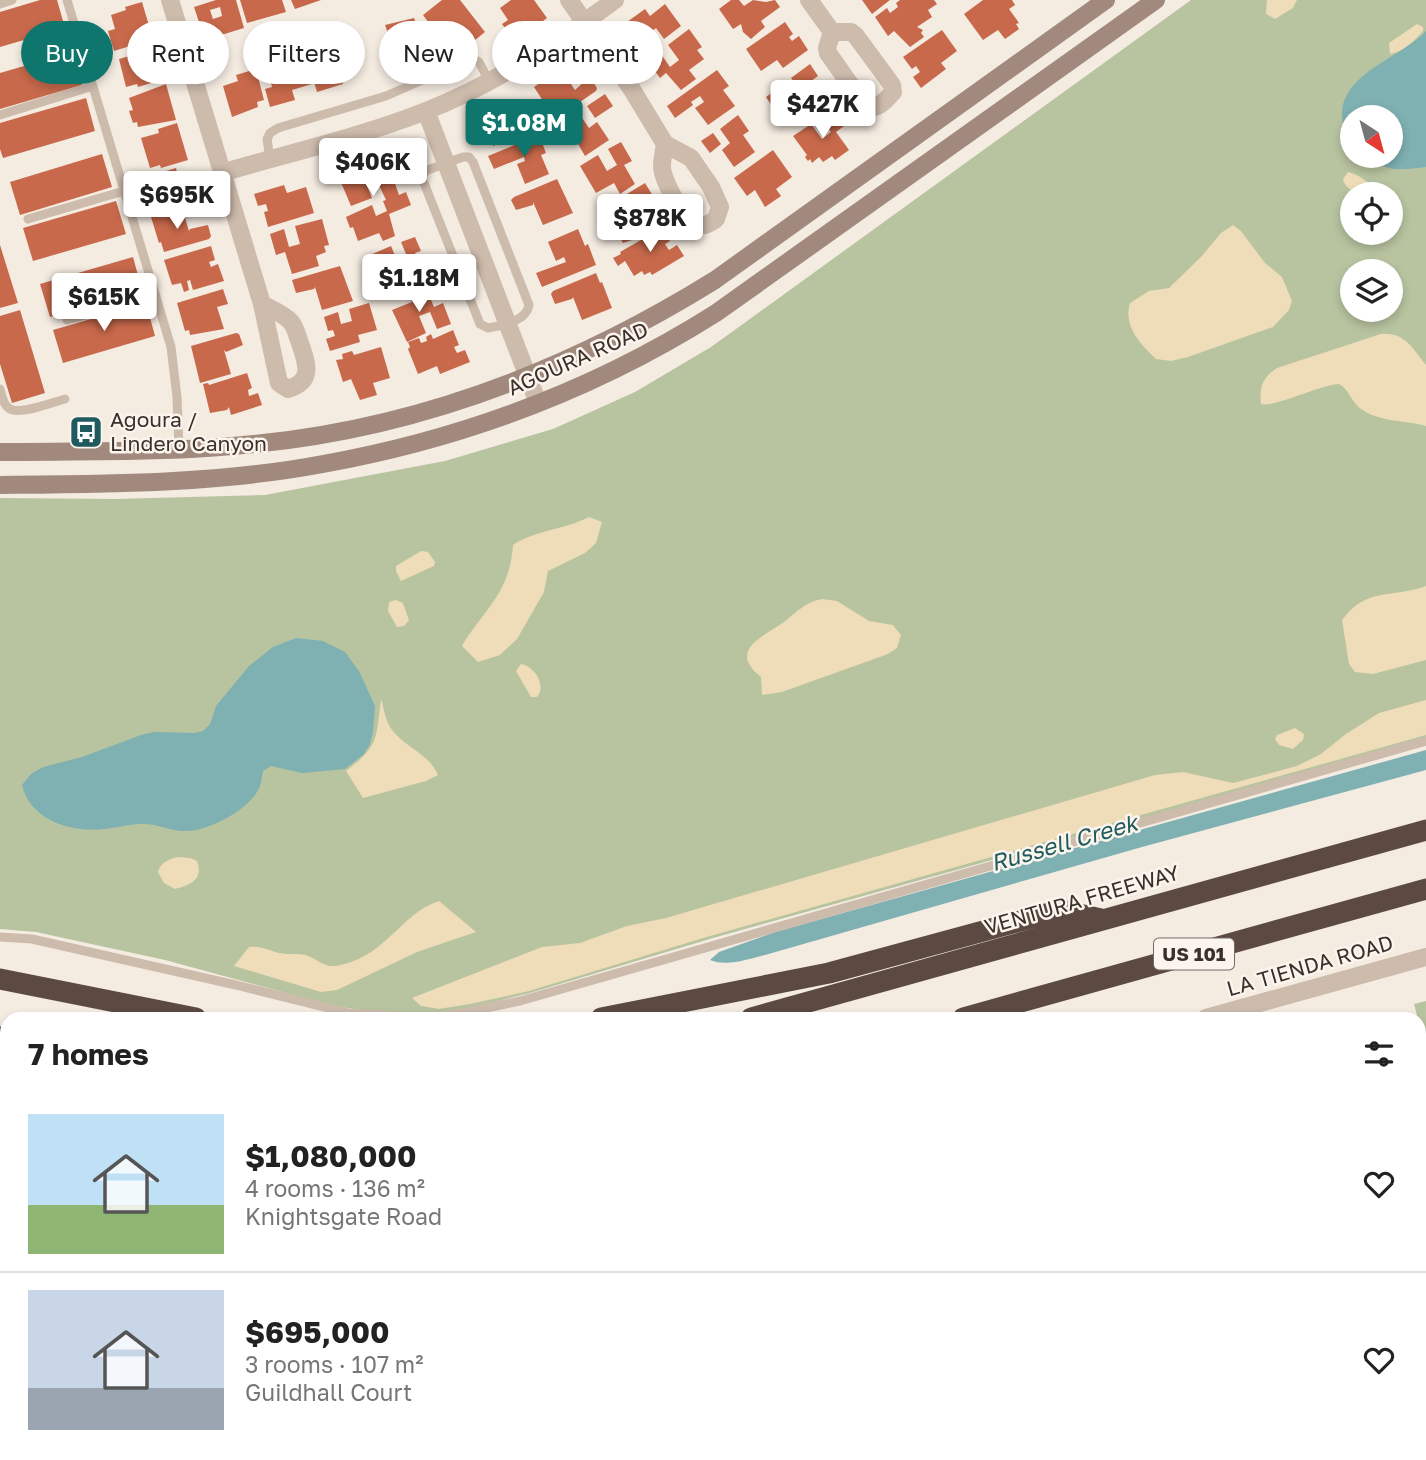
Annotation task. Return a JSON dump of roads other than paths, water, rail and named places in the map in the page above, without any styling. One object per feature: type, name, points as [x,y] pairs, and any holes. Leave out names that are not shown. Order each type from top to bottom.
[{"type":"highway","name":"VENTURA FREEWAY","points":[[773,1012],[1426,830]]},
{"type":"highway","name":"US 101","points":[[985,1012],[1426,889]]},
{"type":"highway","points":[[631,1012],[829,973],[1061,910],[1103,920]]},
{"type":"highway","points":[[0,979],[166,1012]]},
{"type":"main road","name":"AGOURA ROAD","points":[[0,452],[179,450],[256,444],[350,431],[433,409],[529,377],[661,314],[715,280],[1106,0]]},
{"type":"main road","name":"AGOURA ROAD","points":[[0,485],[180,481],[321,465],[394,450],[463,430],[538,403],[623,367],[666,345],[716,313],[1156,0]]},
{"type":"main road","points":[[179,450],[180,481]]},
{"type":"street","points":[[170,0],[262,304]]},
{"type":"street","points":[[569,0],[583,21]]},
{"type":"street","points":[[585,21],[615,0]]},
{"type":"street","points":[[809,0],[832,32]]},
{"type":"street","points":[[221,173],[426,111],[492,79]]},
{"type":"street","points":[[628,84],[665,144]]},
{"type":"street","points":[[426,111],[538,403]]},
{"type":"street","name":"LA TIENDA ROAD","points":[[1228,1012],[1426,957]]},
{"type":"lane","points":[[0,4],[12,0]]},
{"type":"lane","points":[[66,0],[171,348],[177,397],[179,450]]},
{"type":"lane","points":[[270,159],[267,139],[270,133],[278,128],[386,96],[468,60],[479,62],[489,81]]},
{"type":"lane","points":[[0,115],[93,86]]},
{"type":"lane","points":[[469,157],[483,188],[529,305],[524,315],[509,323],[488,328],[480,324],[441,227],[422,174],[445,162],[469,157]]},
{"type":"lane","points":[[28,219],[124,191]]},
{"type":"lane","points":[[68,320],[156,296]]},
{"type":"lane","points":[[0,389],[4,403],[10,409],[20,411],[65,399]]},
{"type":"lane","points":[[468,1012],[520,1001],[1426,741]]},
{"type":"lane","points":[[0,937],[32,939],[344,1012]]},
{"type":"water","points":[[1426,31],[1426,167],[1401,169],[1388,168],[1404,168],[1404,105],[1344,105],[1352,87],[1363,76]]},
{"type":"water","points":[[296,638],[323,641],[345,652],[359,671],[375,706],[370,744],[364,754],[345,769],[302,773],[271,766],[263,771],[258,790],[244,807],[214,824],[193,830],[179,831],[147,824],[78,829],[54,822],[34,807],[26,797],[22,785],[31,774],[43,767],[82,757],[154,732],[203,731],[210,724],[216,706],[249,666],[273,647]]},
{"type":"water","points":[[1426,750],[1426,770],[1142,847],[765,955],[731,963],[710,960],[719,952],[775,932]]},
{"type":"place","name":"Agoura / Lindero Canyon","points":[[86,432]]},
{"type":"water label","name":"Russell Creek","points":[[1064,843]]}]
